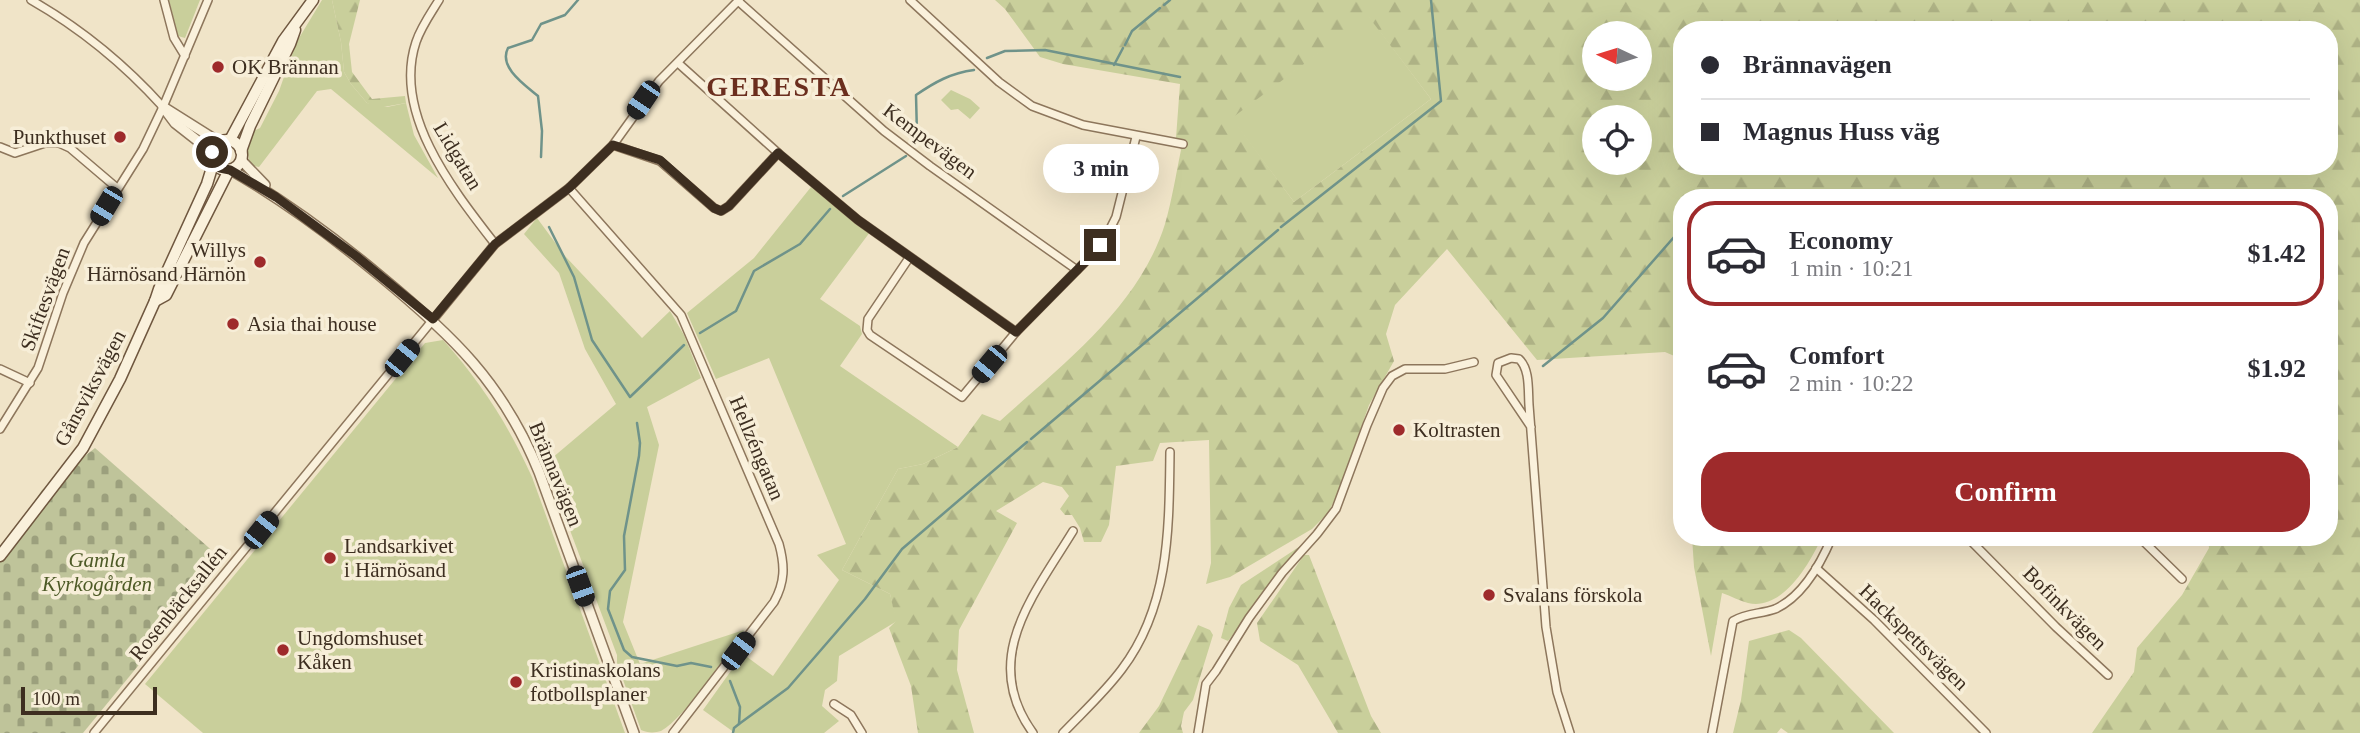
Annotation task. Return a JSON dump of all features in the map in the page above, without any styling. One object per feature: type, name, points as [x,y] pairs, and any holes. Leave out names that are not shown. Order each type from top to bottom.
[{"type":"main road","points":[[296,26],[250,127],[241,155],[230,170],[220,168],[213,157],[283,41],[313,0]]},
{"type":"main road","points":[[225,141],[237,144],[241,155]]},
{"type":"main road","name":"Gånsviksvägen","points":[[0,556],[87,441],[120,379],[155,302],[207,184],[213,157]]},
{"type":"main road","name":"Gånsviksvägen","points":[[155,302],[166,295],[230,170]]},
{"type":"street","points":[[32,0],[81,33],[145,88],[175,123],[213,157]]},
{"type":"street","points":[[164,0],[174,38],[185,56]]},
{"type":"street","name":"Skiftesvägen","points":[[0,429],[38,368],[83,243],[141,152],[208,0]]},
{"type":"street","name":"Lidgatan","points":[[439,0],[415,43],[411,86],[413,107],[422,133],[436,158],[495,244]]},
{"type":"street","name":"Rosenbäcksallén","points":[[94,733],[495,244],[569,188],[613,145],[659,81],[739,0]]},
{"type":"street","name":"Kempevägen","points":[[739,0],[884,131],[929,166],[1077,270]]},
{"type":"street","points":[[911,0],[999,82],[1032,106],[1083,125],[1183,144]]},
{"type":"street","points":[[678,63],[858,220],[1016,332]]},
{"type":"street","points":[[163,107],[225,141]]},
{"type":"street","points":[[909,258],[868,319],[867,330],[962,397],[1016,332],[1107,235],[1116,217],[1136,137]]},
{"type":"street","points":[[0,147],[15,153],[45,143],[59,143],[70,148],[117,188]]},
{"type":"street","points":[[613,145],[660,160],[714,208],[721,211],[729,206],[778,153]]},
{"type":"street","name":"Brännavägen","points":[[241,155],[276,197]]},
{"type":"street","name":"Brännavägen","points":[[230,170],[276,197],[356,256],[433,319],[485,375],[510,411],[528,444],[634,733]]},
{"type":"street","name":"Hellzéngatan","points":[[569,188],[681,314],[783,559],[783,581],[774,602],[673,733]]},
{"type":"street","points":[[1531,427],[1496,375],[1498,363],[1503,360],[1519,359],[1524,363],[1527,372],[1546,627],[1557,692],[1570,733]]},
{"type":"street","points":[[1198,733],[1205,688],[1249,618],[1282,573],[1336,509],[1383,388],[1392,376],[1405,369],[1446,369],[1474,362]]},
{"type":"street","points":[[0,369],[30,383]]},
{"type":"street","points":[[1063,733],[1122,670],[1148,626],[1164,572],[1170,506],[1170,452]]},
{"type":"street","points":[[1034,733],[1020,712],[1013,694],[1010,675],[1014,636],[1021,616],[1073,531]]},
{"type":"street","points":[[1712,733],[1733,621],[1786,603],[1816,568],[1827,546]]},
{"type":"street","name":"Bofinkvägen","points":[[1977,546],[2056,627],[2108,675]]},
{"type":"street","points":[[2148,546],[2182,579]]},
{"type":"street","name":"Hackspettsvägen","points":[[1816,568],[1874,620],[1986,733]]},
{"type":"street","points":[[834,704],[851,715],[862,733]]},
{"type":"green space","points":[[169,0],[200,0],[185,38],[178,36]]},
{"type":"green space","points":[[322,0],[332,0],[344,72],[351,84],[367,103],[387,107],[406,103],[414,135],[438,178],[331,89],[317,91],[259,167],[250,165],[247,148],[251,132],[260,128],[279,91],[296,43]]},
{"type":"green space","points":[[332,0],[360,0],[349,44],[352,72],[372,99],[405,96],[406,103],[378,108],[367,103],[351,84],[344,72]]},
{"type":"green space","points":[[995,0],[2360,0],[2360,733],[2092,733],[2134,672],[2137,648],[2182,595],[2209,546],[2338,546],[2338,189],[1673,189],[1673,355],[1665,352],[1537,360],[1447,249],[1395,305],[1386,334],[1394,361],[1369,405],[1338,493],[1328,513],[1312,529],[1230,577],[1206,584],[1211,563],[1209,440],[1160,443],[1153,461],[1116,466],[1109,525],[1101,542],[1084,542],[1072,515],[1065,515],[1060,509],[1069,496],[1062,487],[1043,482],[996,511],[1017,523],[959,630],[957,670],[974,733],[918,733],[911,686],[889,628],[896,621],[890,594],[842,570],[898,469],[923,464],[958,447],[982,414],[1000,421],[1096,333],[1137,282],[1153,254],[1167,215],[1181,150],[1176,138],[1180,84],[1063,64],[1040,57],[1005,9]],"holes":[[[1368,16],[1431,99],[1294,202],[1232,118]]]},
{"type":"green space","points":[[1368,15],[1431,99],[1294,202],[1231,118]]},
{"type":"green space","points":[[951,90],[970,99],[980,108],[970,119],[958,109],[951,110],[941,100]]},
{"type":"green space","points":[[811,187],[870,232],[820,299],[860,326],[862,334],[840,366],[958,447],[923,464],[898,469],[842,570],[890,594],[897,621],[839,656],[837,681],[825,690],[822,706],[839,721],[824,733],[735,733],[703,710],[743,654],[773,676],[839,580],[817,555],[846,544],[769,358],[716,379],[687,313],[754,258]]},
{"type":"green space","points":[[537,218],[565,256],[642,338],[670,311],[684,335],[701,378],[647,407],[659,445],[623,622],[640,664],[744,630],[694,699],[659,732],[641,730],[617,663],[617,655],[545,464],[616,404],[585,349],[559,273],[524,234]]},
{"type":"green space","points":[[443,340],[493,405],[532,477],[625,733],[203,733],[145,684],[425,343]]},
{"type":"green space","name":"Gamla Kyrkogården","points":[[95,448],[224,561],[83,733],[0,733],[0,555],[42,490]]},
{"type":"green space","points":[[1302,545],[1228,641],[1221,638],[1229,608],[1241,585]]},
{"type":"green space","points":[[1693,546],[1817,546],[1794,583],[1773,600],[1761,604],[1748,603],[1722,593],[1711,656]]},
{"type":"green space","points":[[1304,555],[1309,555],[1371,716],[1381,733],[1338,733],[1298,665],[1260,641],[1257,623]]},
{"type":"green space","points":[[1198,625],[1210,630],[1213,635],[1193,700],[1184,712],[1181,726],[1183,733],[1139,733],[1159,706]]},
{"type":"green space","points":[[1789,630],[1801,638],[1894,733],[1788,733],[1781,728],[1777,733],[1733,733],[1741,700],[1749,641]]},
{"type":"waterway","points":[[541,157],[542,131],[538,96],[514,75],[506,55],[508,48],[532,40],[541,24],[565,15],[578,0]]},
{"type":"waterway","points":[[1164,5],[1170,0]]},
{"type":"waterway","points":[[1281,227],[1441,101],[1431,0]]},
{"type":"waterway","points":[[1125,45],[1132,31],[1160,8]]},
{"type":"waterway","points":[[1114,65],[1123,48]]},
{"type":"waterway","points":[[987,58],[1005,51],[1045,50],[1180,77]]},
{"type":"waterway","points":[[913,144],[917,135],[916,95],[944,79],[974,70]]},
{"type":"waterway","points":[[843,196],[906,156]]},
{"type":"waterway","points":[[700,333],[736,311],[754,271],[800,244],[830,209]]},
{"type":"waterway","points":[[549,227],[574,277],[592,340],[630,397],[684,345]]},
{"type":"waterway","points":[[1031,439],[1278,230]]},
{"type":"waterway","points":[[1543,366],[1603,318],[1673,238]]},
{"type":"waterway","points":[[637,423],[639,456],[624,536],[625,570],[610,591],[608,609],[624,650],[632,657],[677,666],[691,663],[711,667]]},
{"type":"waterway","points":[[739,724],[788,688],[865,599],[902,549],[1027,442]]},
{"type":"waterway","points":[[730,681],[740,707],[739,724],[733,733]]},
{"type":"place","name":"OK Brännan","points":[[218,67]]},
{"type":"place","name":"Punkthuset","points":[[120,137]]},
{"type":"place","name":"Willys Härnösand Härnön","points":[[260,262]]},
{"type":"place","name":"Asia thai house","points":[[233,324]]},
{"type":"place","name":"Koltrasten","points":[[1399,430]]},
{"type":"place","name":"Landsarkivet i Härnösand","points":[[330,558]]},
{"type":"place","name":"Svalans förskola","points":[[1489,595]]},
{"type":"place","name":"Ungdomshuset Kåken","points":[[283,650]]},
{"type":"place","name":"Kristinaskolans fotbollsplaner","points":[[516,682]]},
{"type":"district","name":"GERESTA","points":[[779,86]]},
{"type":"route","points":[[212,152],[216,165],[230,170],[276,197],[356,256],[433,319],[495,244],[569,188],[613,145],[660,160],[714,208],[721,211],[729,206],[778,153],[858,220],[1016,332],[1100,245]]}]
